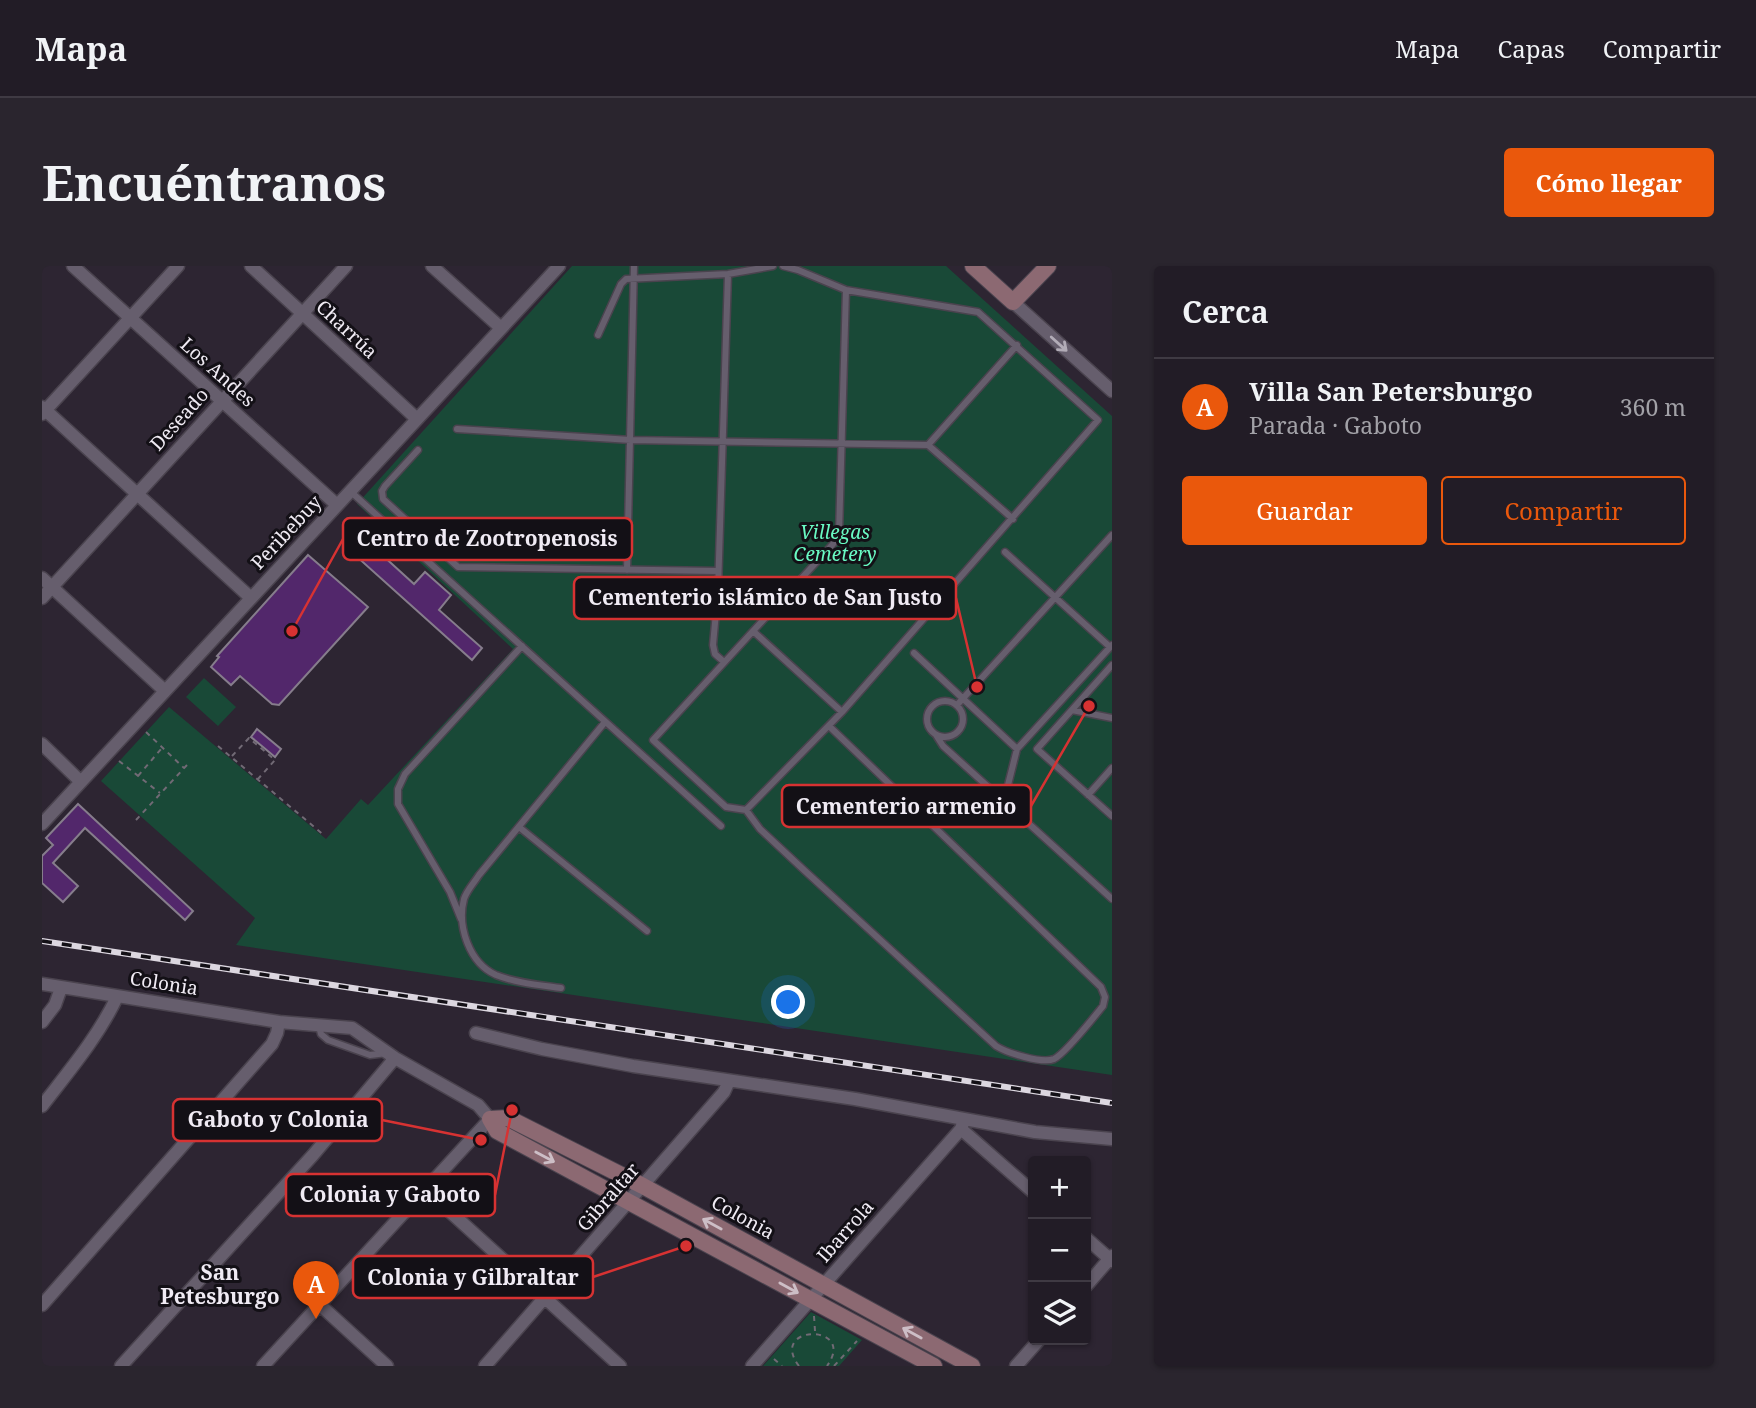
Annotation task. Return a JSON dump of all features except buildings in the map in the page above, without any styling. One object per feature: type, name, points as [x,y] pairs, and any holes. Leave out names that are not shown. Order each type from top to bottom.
[{"type":"street","name":"Los Andes","points":[[74,266],[337,505]]},
{"type":"street","points":[[178,266],[43,410],[251,598]]},
{"type":"street","name":"Charrúa","points":[[251,266],[417,419]]},
{"type":"street","name":"Deseado","points":[[42,598],[47,583],[138,494],[346,266]]},
{"type":"street","points":[[432,266],[501,328]]},
{"type":"street","name":"Peribebuy","points":[[42,824],[559,266]]},
{"type":"street","points":[[973,266],[1110,384]]},
{"type":"street","points":[[1013,302],[1048,266]]},
{"type":"street","points":[[47,583],[165,691]]},
{"type":"street","points":[[42,744],[81,782]]},
{"type":"street","name":"Colonia","points":[[42,984],[279,1023],[319,1024],[356,1030],[391,1056],[478,1105],[497,1131],[934,1366]]},
{"type":"street","points":[[42,1022],[55,1005],[61,988]]},
{"type":"street","points":[[42,1106],[85,1051],[117,997]]},
{"type":"street","points":[[42,1305],[272,1044],[279,1023]]},
{"type":"street","points":[[477,1033],[586,1058],[855,1099],[962,1124],[1112,1139]]},
{"type":"street","points":[[121,1366],[313,1155],[391,1056]]},
{"type":"street","name":"Gibraltar","points":[[485,1366],[724,1092],[729,1081]]},
{"type":"street","name":"Colonia","points":[[490,1119],[508,1118],[643,1186],[972,1366]]},
{"type":"street","points":[[263,1366],[490,1119]]},
{"type":"street","points":[[962,1124],[1028,1187]]},
{"type":"street","name":"Ibarrola","points":[[752,1366],[962,1124]]},
{"type":"street","points":[[425,1189],[620,1366]]},
{"type":"street","points":[[1090,1282],[1111,1259],[1091,1242]]},
{"type":"street","points":[[319,1304],[387,1366]]},
{"type":"street","points":[[1016,1366],[1035,1345]]},
{"type":"lane","points":[[627,570],[634,266]]},
{"type":"lane","points":[[715,266],[716,274]]},
{"type":"lane","points":[[598,335],[623,281],[728,274],[773,266]]},
{"type":"lane","points":[[746,810],[842,712],[1098,420],[978,312],[846,290],[783,266]]},
{"type":"lane","points":[[723,662],[713,649],[728,274]]},
{"type":"lane","points":[[829,726],[1101,987],[1105,998],[1103,1006],[1058,1057],[1045,1060],[1009,1053],[996,1046],[796,863],[760,829],[746,810],[726,807],[653,740],[836,539],[839,530],[846,290]]},
{"type":"lane","points":[[928,445],[1017,345]]},
{"type":"lane","points":[[457,429],[631,440],[928,445],[1013,520]]},
{"type":"lane","points":[[418,450],[385,486],[382,491],[383,499],[453,564],[464,568],[718,571]]},
{"type":"lane","points":[[350,491],[721,826]]},
{"type":"lane","points":[[957,705],[1112,535]]},
{"type":"lane","points":[[1004,801],[1017,749],[1111,646],[1005,552]]},
{"type":"lane","points":[[753,631],[842,712]]},
{"type":"lane","points":[[522,646],[405,774],[398,789],[398,803],[450,892],[470,950],[496,975],[561,988]]},
{"type":"lane","points":[[914,653],[1017,749]]},
{"type":"lane","points":[[1112,665],[1037,749],[1112,816]]},
{"type":"lane","points":[[936,735],[948,737],[958,732],[963,721],[957,705],[942,701],[932,706],[927,722],[943,746],[1112,899]]},
{"type":"lane","points":[[1072,710],[1112,718]]},
{"type":"lane","points":[[463,928],[464,902],[468,890],[605,722]]},
{"type":"lane","points":[[1088,795],[1112,768]]},
{"type":"lane","points":[[519,827],[648,931]]},
{"type":"lane","points":[[319,1024],[321,1034],[328,1040],[370,1055],[391,1056]]},
{"type":"path","points":[[146,732],[184,768]]},
{"type":"path","points":[[231,757],[248,738],[275,760],[258,779]]},
{"type":"path","points":[[218,746],[325,836]]},
{"type":"path","points":[[138,776],[162,747]]},
{"type":"path","points":[[119,761],[160,794]]},
{"type":"path","points":[[136,820],[187,765]]},
{"type":"path","points":[[799,1366],[794,1357],[794,1345],[803,1335],[815,1332],[826,1337],[832,1347],[827,1366]]},
{"type":"path","points":[[834,1366],[860,1338]]},
{"type":"path","points":[[773,1358],[782,1366]]},
{"type":"green space","name":"Villegas Cemetery","points":[[572,266],[946,266],[1112,416],[1112,1075],[236,945],[255,918],[101,781],[169,707],[326,839],[361,799],[368,805],[513,649],[357,504]]},
{"type":"green space","points":[[204,678],[236,707],[218,726],[186,697]]},
{"type":"green space","points":[[811,1312],[862,1340],[839,1366],[763,1366]]},
{"type":"railway","points":[[42,941],[1112,1103]]},
{"type":"place","name":"Centro de Zootropenosis","points":[[292,631]]},
{"type":"place","name":"Cementerio islámico de San Justo","points":[[977,687]]},
{"type":"place","name":"Cementerio armenio","points":[[1089,706]]},
{"type":"place","name":"Colonia y Gaboto","points":[[512,1110]]},
{"type":"place","name":"Gaboto y Colonia","points":[[481,1140]]},
{"type":"place","name":"Colonia y Gilbraltar","points":[[686,1246]]},
{"type":"place","name":"Villa San Petersburgo","points":[[316,1319]]},
{"type":"district","name":"San Petesburgo","points":[[220,1285]]}]
